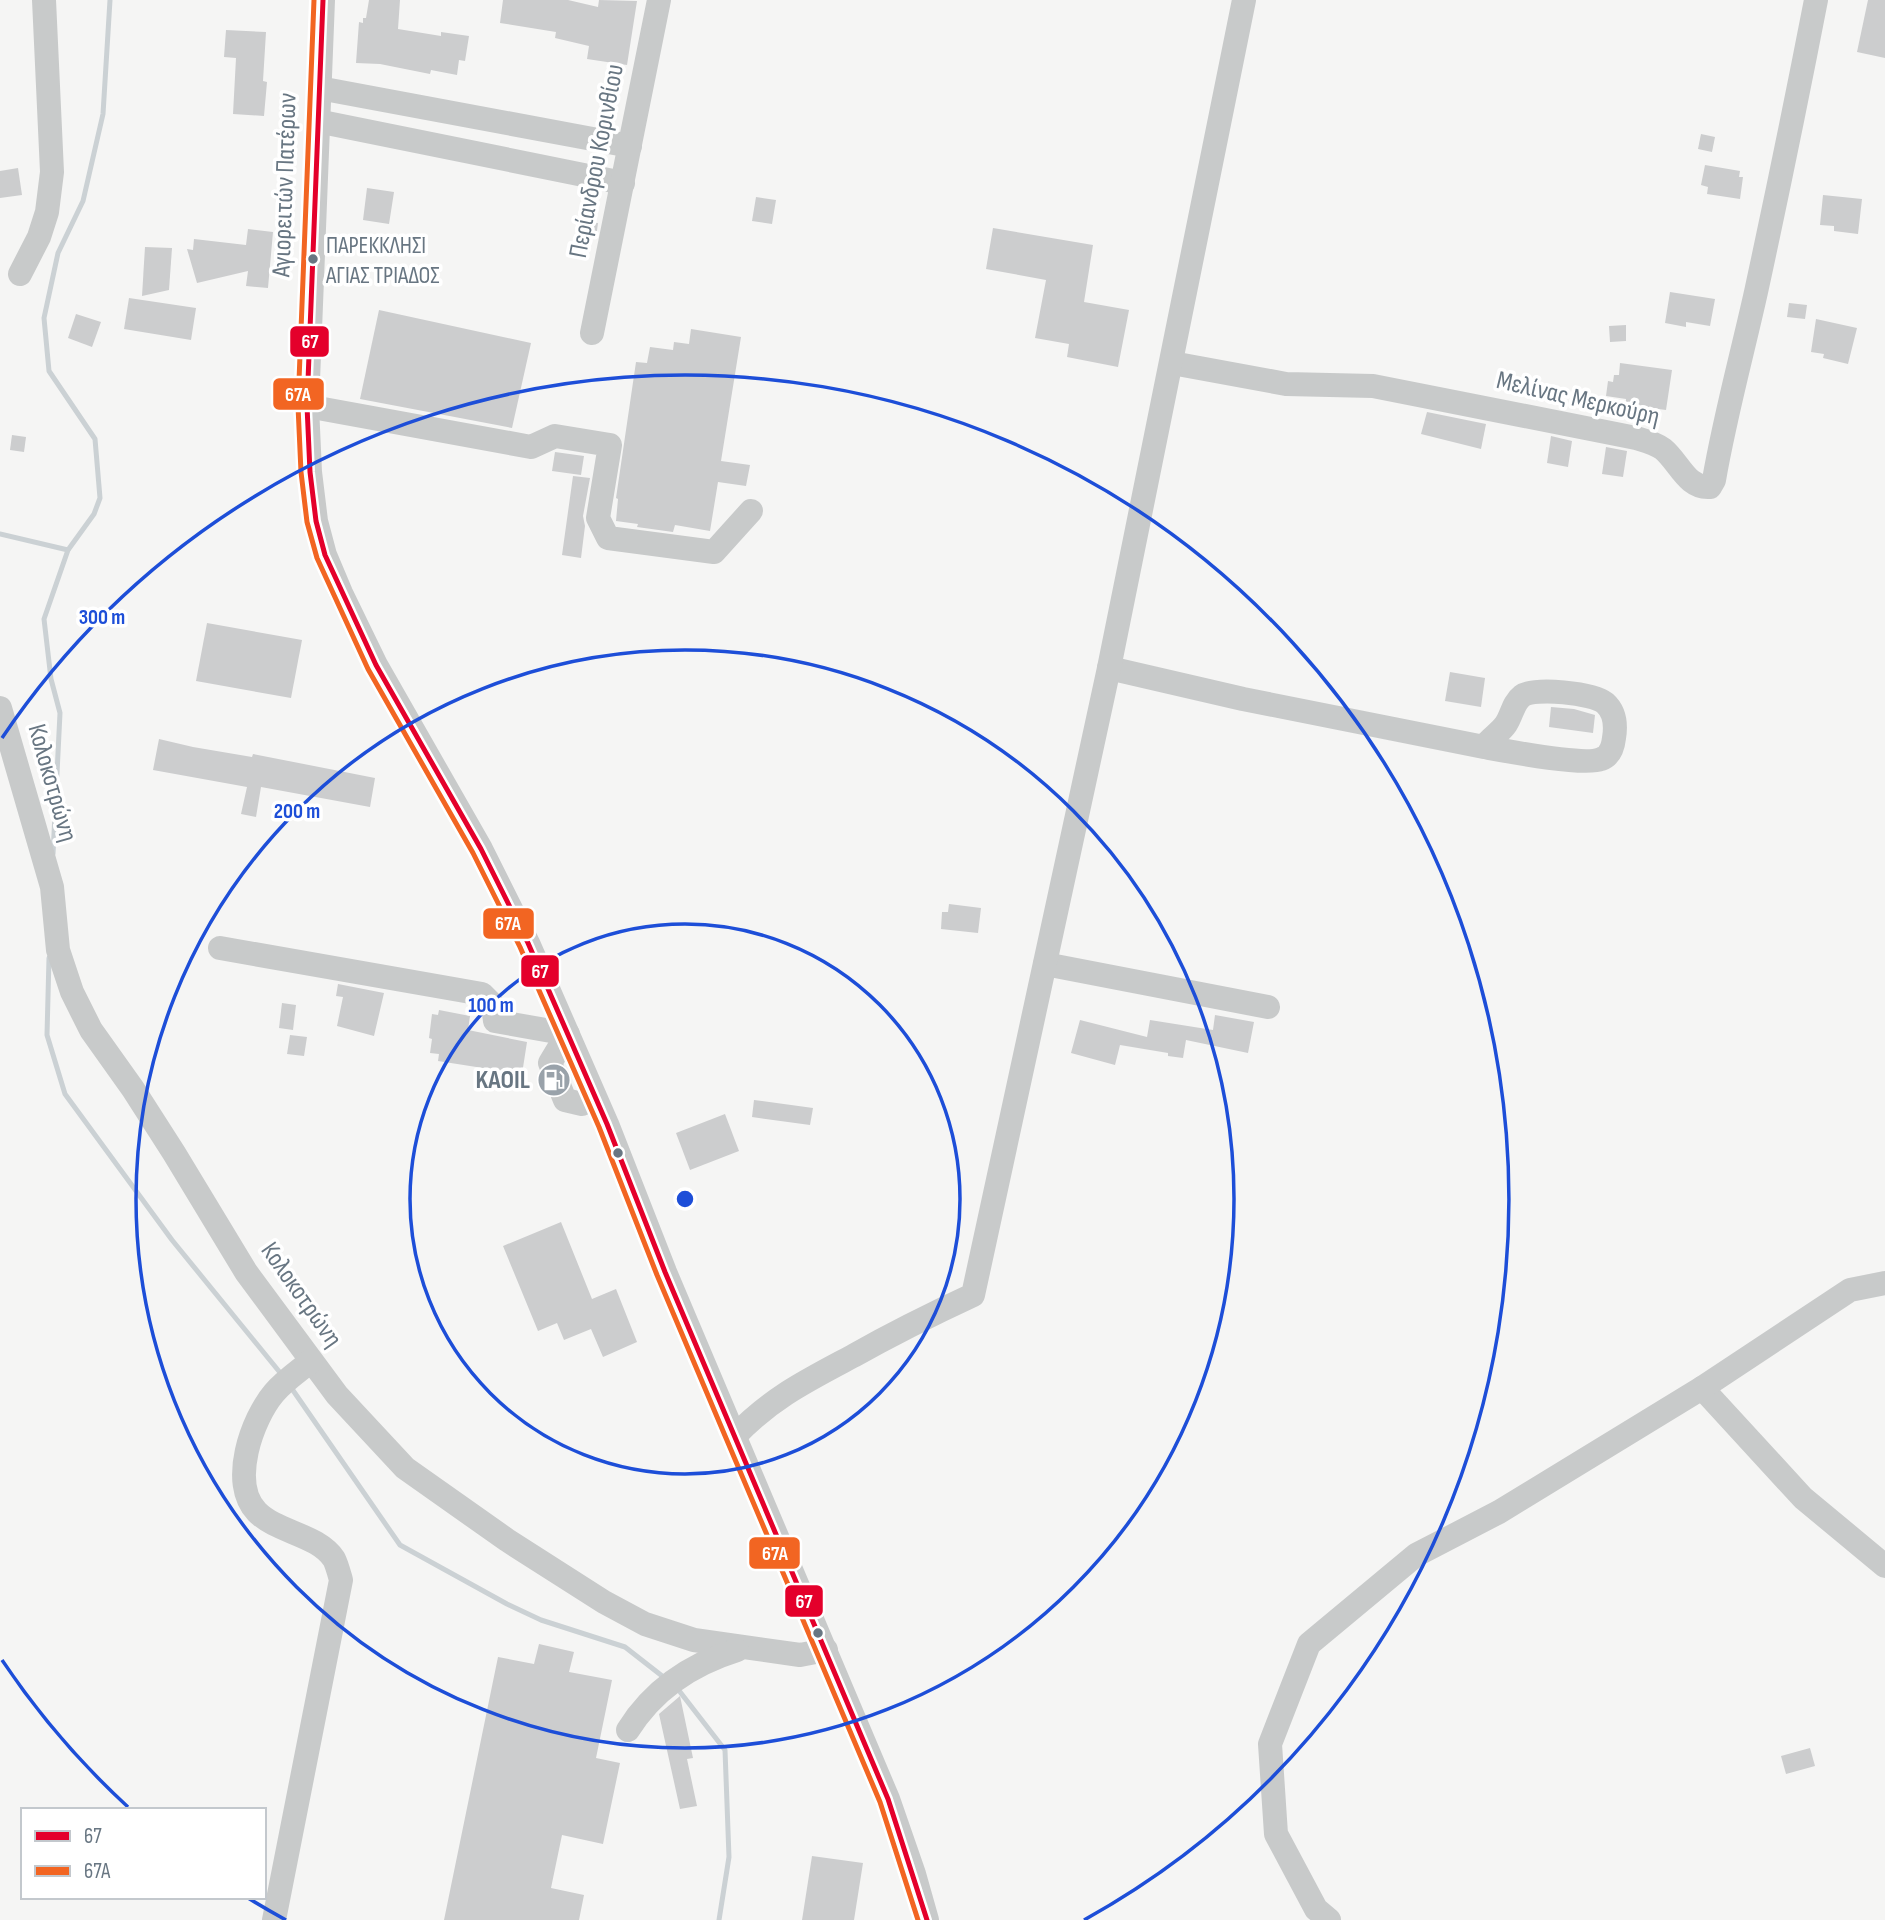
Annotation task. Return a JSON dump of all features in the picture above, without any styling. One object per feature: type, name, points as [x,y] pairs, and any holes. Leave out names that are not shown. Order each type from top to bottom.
[{"type":"street","points":[[20,274],[39,237],[47,212],[52,172],[44,0]]},
{"type":"street","name":"Αγιορειτών Πατέρων","points":[[323,0],[307,373],[310,472],[316,521],[335,580],[376,665],[481,849],[528,943],[563,1041],[607,1124],[665,1272],[888,1799],[915,1874],[927,1920]]},
{"type":"street","name":"Περίανδρου Κορινθίου","points":[[592,333],[659,0]]},
{"type":"street","points":[[734,1437],[760,1411],[785,1392],[919,1320],[973,1295],[1109,668],[1244,0]]},
{"type":"street","name":"Μελίνας Μερκούρη","points":[[1172,363],[1286,384],[1373,386],[1636,438],[1663,449],[1696,484],[1710,487],[1714,480],[1727,408],[1787,150],[1816,0]]},
{"type":"street","points":[[319,88],[630,146]]},
{"type":"street","points":[[317,121],[623,183]]},
{"type":"street","points":[[307,406],[531,447],[555,436],[610,445],[598,518],[608,537],[714,552],[751,511]]},
{"type":"street","points":[[1109,668],[1230,696],[1485,747],[1575,760],[1597,761],[1606,756],[1612,747],[1614,721],[1608,707],[1599,700],[1545,691],[1533,692],[1520,698],[1507,723],[1485,747]]},
{"type":"street","name":"Κολοκοτρώνη","points":[[0,708],[52,887],[58,950],[72,992],[86,1021],[174,1153],[246,1272],[337,1395],[405,1468],[518,1547],[604,1602],[645,1624],[694,1640],[800,1655],[826,1650]]},
{"type":"street","points":[[220,948],[482,994],[493,1005],[495,1021],[563,1041],[550,1063],[565,1100],[582,1104]]},
{"type":"street","points":[[1045,964],[1268,1007]]},
{"type":"street","points":[[1329,1920],[1316,1909],[1276,1834],[1270,1744],[1309,1644],[1416,1555],[1499,1512],[1702,1388],[1850,1290],[1885,1283]]},
{"type":"street","points":[[274,1920],[341,1580],[334,1559],[314,1543],[256,1511],[249,1500],[243,1464],[258,1421],[274,1393],[311,1362]]},
{"type":"street","points":[[1702,1388],[1803,1498],[1885,1566]]},
{"type":"street","points":[[628,1730],[640,1710],[671,1684],[708,1659],[747,1647]]},
{"type":"building","points":[[369,0],[400,0],[398,29],[441,36],[441,32],[469,36],[465,61],[459,60],[457,75],[431,70],[430,74],[380,64],[356,63],[359,22],[363,23],[363,18],[366,18]]},
{"type":"building","points":[[503,0],[568,0],[598,7],[599,0],[637,1],[627,65],[587,59],[589,46],[555,38],[556,32],[500,23]]},
{"type":"building","points":[[1868,0],[1885,0],[1885,58],[1857,52]]},
{"type":"building","points":[[226,30],[266,32],[263,81],[267,82],[264,116],[233,114],[236,58],[224,57]]},
{"type":"building","points":[[1701,134],[1715,137],[1712,152],[1698,149]]},
{"type":"building","points":[[1705,165],[1740,171],[1739,177],[1743,177],[1740,199],[1707,194],[1708,187],[1701,185]]},
{"type":"building","points":[[18,168],[22,195],[0,198],[0,171]]},
{"type":"building","points":[[367,188],[394,192],[389,224],[363,220]]},
{"type":"building","points":[[1823,195],[1862,199],[1858,234],[1834,231],[1834,226],[1820,225]]},
{"type":"building","points":[[756,197],[776,200],[772,224],[752,221]]},
{"type":"building","points":[[577,222],[598,223],[596,238],[576,236]]},
{"type":"building","points":[[993,228],[1093,245],[1084,302],[1129,310],[1118,367],[1067,357],[1069,344],[1035,338],[1046,280],[986,269]]},
{"type":"building","points":[[248,229],[273,232],[268,288],[246,286],[248,271],[197,283],[187,249],[193,250],[194,239],[246,245]]},
{"type":"building","points":[[145,247],[172,248],[169,290],[142,296]]},
{"type":"building","points":[[1670,292],[1715,299],[1710,326],[1686,322],[1686,327],[1665,323]]},
{"type":"building","points":[[129,298],[196,308],[191,340],[124,329]]},
{"type":"building","points":[[1789,303],[1807,305],[1805,319],[1787,317]]},
{"type":"building","points":[[379,310],[531,343],[512,428],[360,399]]},
{"type":"building","points":[[76,314],[101,322],[92,347],[68,338]]},
{"type":"building","points":[[1816,319],[1857,328],[1848,364],[1823,358],[1824,354],[1811,352]]},
{"type":"building","points":[[1626,325],[1626,341],[1610,342],[1609,326]]},
{"type":"building","points":[[691,329],[741,337],[721,461],[750,465],[746,486],[718,482],[710,531],[675,525],[673,532],[616,521],[616,498],[636,362],[647,363],[650,347],[673,350],[674,342],[689,344]]},
{"type":"building","points":[[1620,363],[1672,370],[1666,410],[1636,406],[1636,403],[1626,402],[1626,399],[1606,396],[1608,381],[1613,382],[1614,375],[1619,375]]},
{"type":"building","points":[[1427,412],[1486,424],[1481,449],[1421,434]]},
{"type":"building","points":[[12,435],[26,437],[24,452],[10,450]]},
{"type":"building","points":[[1551,436],[1572,441],[1568,467],[1547,463]]},
{"type":"building","points":[[1606,447],[1627,451],[1623,477],[1602,474]]},
{"type":"building","points":[[555,452],[584,456],[581,475],[552,471]]},
{"type":"building","points":[[573,476],[590,478],[583,516],[585,526],[581,558],[562,555]]},
{"type":"building","points":[[207,623],[302,640],[291,698],[196,681]]},
{"type":"building","points":[[1450,672],[1485,678],[1481,707],[1445,701]]},
{"type":"building","points":[[1551,707],[1574,709],[1595,715],[1593,733],[1549,727]]},
{"type":"building","points":[[159,739],[375,778],[370,807],[261,787],[256,817],[241,814],[247,787],[153,770]]},
{"type":"building","points":[[949,904],[981,908],[978,933],[941,929],[942,912],[948,912]]},
{"type":"building","points":[[338,984],[384,993],[374,1036],[337,1026],[343,997],[336,996]]},
{"type":"building","points":[[282,1003],[296,1005],[293,1030],[279,1028]]},
{"type":"building","points":[[439,1010],[470,1016],[468,1030],[527,1042],[522,1074],[438,1061],[439,1054],[430,1053],[432,1039],[429,1038],[432,1014],[438,1015]]},
{"type":"building","points":[[1215,1015],[1254,1022],[1248,1053],[1186,1040],[1183,1058],[1120,1045],[1115,1065],[1071,1053],[1080,1020],[1147,1037],[1150,1020],[1213,1030]]},
{"type":"building","points":[[290,1035],[307,1037],[304,1056],[287,1054]]},
{"type":"building","points":[[754,1100],[813,1108],[810,1125],[752,1117]]},
{"type":"building","points":[[725,1114],[739,1151],[690,1170],[676,1133]]},
{"type":"building","points":[[561,1222],[592,1299],[616,1289],[637,1342],[603,1357],[591,1329],[564,1340],[557,1323],[538,1331],[503,1246]]},
{"type":"building","points":[[539,1644],[574,1652],[569,1672],[612,1680],[596,1758],[620,1763],[603,1844],[562,1835],[551,1888],[584,1895],[579,1920],[444,1920],[498,1657],[534,1664]]},
{"type":"building","points":[[680,1696],[693,1758],[687,1759],[697,1806],[680,1809],[659,1714]]},
{"type":"building","points":[[1810,1748],[1815,1766],[1786,1774],[1781,1756]]},
{"type":"building","points":[[812,1856],[863,1863],[854,1920],[802,1920]]},
{"type":"waterway","points":[[53,854],[60,713],[51,679],[44,619],[68,550],[94,514],[100,498],[95,439],[49,371],[44,318],[58,253],[83,201],[103,114],[110,0]]},
{"type":"waterway","points":[[0,534],[68,550]]},
{"type":"waterway","points":[[49,958],[47,1035],[65,1094],[172,1240],[282,1375]]},
{"type":"waterway","points":[[290,1386],[400,1545],[541,1620],[625,1647],[666,1679]]},
{"type":"waterway","points":[[677,1688],[725,1750],[729,1857],[719,1920]]},
{"type":"transit line","name":"67Α","points":[[314,0],[298,406],[301,472],[307,522],[317,558],[368,669],[473,853],[520,947],[599,1127],[657,1275],[880,1802],[918,1920]]},
{"type":"transit line","name":"67","points":[[323,0],[307,406],[310,472],[316,521],[325,555],[376,665],[481,849],[528,943],[607,1124],[665,1272],[888,1799],[927,1920]]},
{"type":"place","name":"ΠΑΡΕΚΚΛΗΣΙ ΑΓΙΑΣ ΤΡΙΑΔΟΣ","points":[[313,259]]},
{"type":"place","name":"KAOIL","points":[[554,1080]]}]
